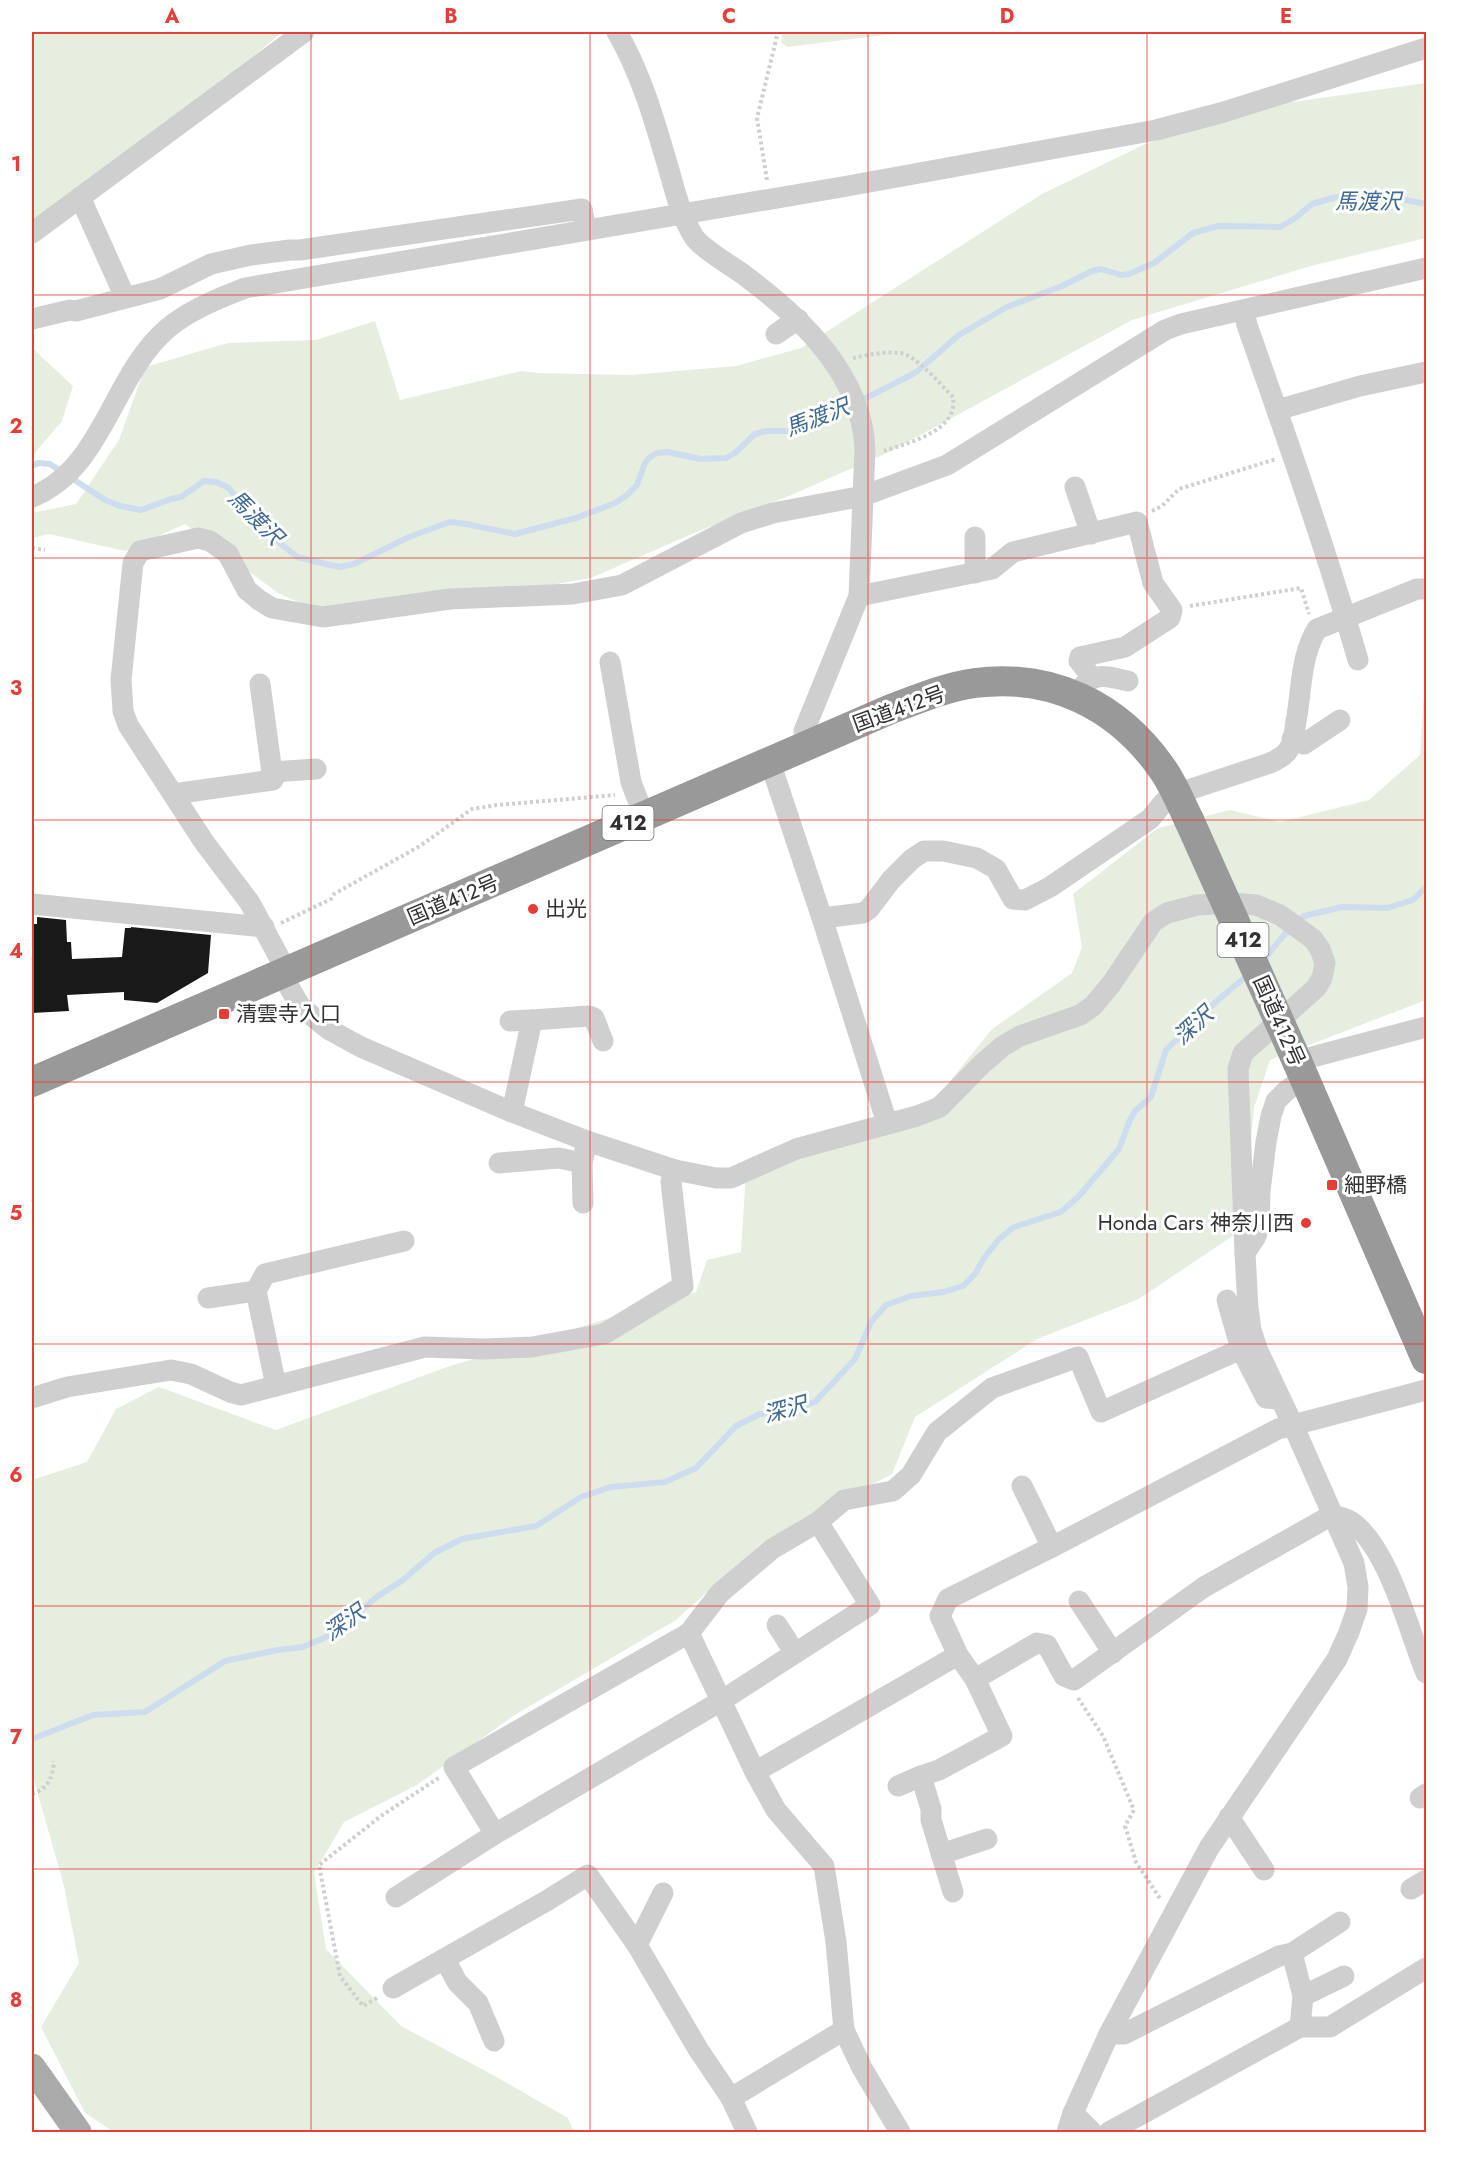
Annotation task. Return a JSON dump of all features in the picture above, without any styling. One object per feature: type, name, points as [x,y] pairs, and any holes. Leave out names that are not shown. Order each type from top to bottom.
[{"type":"highway","name":"国道412号","points":[[32,1082],[281,973],[640,806],[770,762],[932,694],[974,683],[1000,681],[1060,688],[1084,686],[1096,706],[1142,742],[1163,768],[1183,807],[1301,1069],[1426,1359]]},
{"type":"main road","points":[[32,2067],[78,2133]]},
{"type":"street","points":[[32,233],[304,32]]},
{"type":"street","points":[[617,32],[632,57],[648,99],[682,213],[695,240],[763,289],[798,320],[837,367],[859,406],[864,430],[865,454],[859,596],[804,731],[808,745]]},
{"type":"street","points":[[32,497],[55,485],[86,452],[140,359],[167,329],[201,306],[245,288],[842,187],[1156,130],[1224,112],[1426,48]]},
{"type":"street","points":[[80,197],[125,297]]},
{"type":"street","points":[[32,319],[70,310],[76,311],[160,289],[211,264],[251,255],[582,209],[586,230]]},
{"type":"street","points":[[1092,2133],[1070,2123],[1109,2034],[1209,1848],[1325,1680],[1349,1632],[1357,1609],[1358,1587],[1354,1563],[1258,1351],[1251,1330],[1245,1278],[1238,1069],[1243,1053],[1316,988],[1322,978],[1325,963],[1320,949],[1313,939],[1280,915],[1256,904],[1197,905],[1167,913],[1153,922],[1112,983],[1093,1006],[1080,1015],[1020,1036],[1003,1046],[940,1107],[917,1116],[796,1149],[730,1178],[716,1178],[675,1170],[587,1141],[512,1112],[361,1047],[328,1029],[300,1006],[281,973],[280,958],[250,903],[204,842],[128,725],[122,703],[121,680],[133,563],[140,551],[198,538],[210,541],[228,554],[247,590],[259,600],[272,608],[323,617],[450,599],[573,594],[622,585],[741,523],[773,513],[863,496],[947,465],[1165,330],[1181,324],[1426,268]]},
{"type":"street","points":[[1244,310],[1247,325],[1294,453],[1358,660]]},
{"type":"street","points":[[776,334],[798,320]]},
{"type":"street","points":[[1277,410],[1360,386],[1426,372]]},
{"type":"street","points":[[1075,487],[1091,534]]},
{"type":"street","points":[[859,596],[992,569],[1013,552],[1137,522],[1153,583],[1172,610],[1170,618],[1125,647],[1080,657],[1079,661],[1084,686],[1106,676],[1128,681]]},
{"type":"street","points":[[975,537],[975,573]]},
{"type":"street","points":[[822,918],[863,913],[869,909],[891,880],[912,859],[924,851],[943,851],[977,858],[996,869],[1013,899],[1025,900],[1050,887],[1150,819],[1164,802],[1183,807],[1282,757],[1290,748],[1298,710],[1303,666],[1309,642],[1317,629],[1417,590],[1426,589]]},
{"type":"street","points":[[610,662],[631,782],[640,806]]},
{"type":"street","points":[[260,684],[272,708],[273,784]]},
{"type":"street","points":[[1292,739],[1304,744],[1340,720]]},
{"type":"street","points":[[770,762],[887,1123]]},
{"type":"street","points":[[173,794],[273,784],[316,769]]},
{"type":"street","points":[[32,904],[265,929]]},
{"type":"street","points":[[510,1021],[589,1016],[594,1018],[603,1041]]},
{"type":"street","points":[[512,1112],[532,1020]]},
{"type":"street","points":[[1245,1252],[1256,1238],[1259,1228],[1260,1191],[1271,1116],[1276,1101],[1301,1069],[1426,1027]]},
{"type":"street","points":[[583,1203],[582,1163],[587,1141]]},
{"type":"street","points":[[499,1162],[559,1158],[582,1163]]},
{"type":"street","points":[[32,1398],[67,1388],[171,1370],[191,1374],[241,1395],[425,1347],[483,1349],[532,1347],[604,1334],[683,1286],[671,1182],[675,1170]]},
{"type":"street","points":[[276,1386],[256,1291],[265,1274],[353,1263],[404,1241]]},
{"type":"street","points":[[208,1298],[256,1291]]},
{"type":"street","points":[[1227,1300],[1240,1349],[1266,1398],[1280,1399]]},
{"type":"street","points":[[495,1834],[454,1767],[689,1633],[728,1586],[772,1549],[818,1522],[844,1500],[893,1491],[911,1475],[937,1432],[992,1388],[1078,1357],[1101,1412],[1240,1349]]},
{"type":"street","points":[[898,1786],[939,1770],[1002,1736],[975,1679],[958,1655],[940,1616],[948,1599],[1278,1429],[1426,1390]]},
{"type":"street","points":[[1022,1485],[1052,1547]]},
{"type":"street","points":[[975,1679],[1037,1643],[1047,1646],[1064,1676],[1074,1680],[1204,1587],[1332,1515],[1349,1520],[1365,1535],[1377,1554],[1388,1573],[1426,1670]]},
{"type":"street","points":[[396,1897],[495,1834],[721,1701],[870,1605],[818,1522]]},
{"type":"street","points":[[1079,1602],[1113,1653]]},
{"type":"street","points":[[777,1625],[795,1653]]},
{"type":"street","points":[[689,1633],[755,1772],[776,1810],[824,1866],[836,1942],[844,2030],[862,2067],[900,2133]]},
{"type":"street","points":[[755,1772],[958,1655]]},
{"type":"street","points":[[921,1776],[931,1809],[931,1820],[953,1892]]},
{"type":"street","points":[[1229,1817],[1263,1870]]},
{"type":"street","points":[[941,1854],[987,1839]]},
{"type":"street","points":[[387,1992],[445,1959],[552,1906],[588,1875],[637,1945],[698,2049],[730,2098],[740,2130]]},
{"type":"street","points":[[637,1945],[663,1893]]},
{"type":"street","points":[[1109,2034],[1124,2034],[1279,1956],[1292,1953],[1340,1922]]},
{"type":"street","points":[[1292,1953],[1303,1996],[1300,2027]]},
{"type":"street","points":[[445,1959],[457,1982],[478,2003],[494,2041]]},
{"type":"street","points":[[1109,2133],[1300,2027],[1330,2027],[1426,1968]]},
{"type":"street","points":[[1303,1996],[1344,1976]]},
{"type":"street","points":[[730,2098],[844,2030]]},
{"type":"path","points":[[770,198],[757,118],[778,32]]},
{"type":"path","points":[[837,367],[876,353],[901,353],[912,358],[953,397],[955,405],[953,412],[933,434],[865,454]]},
{"type":"path","points":[[1137,522],[1144,514],[1162,506],[1179,489],[1256,465]]},
{"type":"path","points":[[32,548],[45,550]]},
{"type":"path","points":[[1181,608],[1301,588],[1311,620],[1317,629]]},
{"type":"path","points":[[265,929],[306,913],[331,899],[334,894],[420,846],[472,809],[612,794],[640,806]]},
{"type":"path","points":[[1070,1679],[1070,1686],[1103,1736],[1134,1810],[1125,1826],[1136,1862],[1166,1907],[1175,1910]]},
{"type":"path","points":[[32,1794],[39,1792],[50,1781],[54,1761]]},
{"type":"path","points":[[387,1992],[363,2006],[340,1976],[319,1865],[381,1816],[454,1767]]},
{"type":"shaded area","points":[[32,32],[282,32],[122,170],[81,202],[32,219]]},
{"type":"shaded area","points":[[783,32],[909,32],[787,47],[781,42]]},
{"type":"shaded area","points":[[1426,83],[1426,238],[1311,266],[1132,320],[889,452],[591,578],[431,606],[349,625],[278,593],[185,524],[125,551],[49,534],[32,538],[32,513],[76,504],[119,440],[145,367],[228,343],[316,340],[375,321],[400,400],[522,371],[630,375],[736,366],[801,348],[1042,194],[1143,145],[1237,110]]},
{"type":"shaded area","points":[[32,348],[73,386],[62,421],[32,456]]},
{"type":"shaded area","points":[[1426,662],[1426,1000],[1270,1060],[1254,1108],[1243,1229],[1139,1299],[1037,1339],[915,1417],[892,1474],[762,1543],[676,1620],[513,1716],[417,1785],[344,1822],[314,1873],[326,1949],[401,2026],[568,2118],[574,2132],[114,2132],[85,2113],[41,2027],[79,1963],[64,1886],[32,1773],[32,1480],[87,1462],[116,1409],[159,1387],[276,1430],[447,1367],[696,1292],[707,1260],[741,1252],[746,1170],[908,1122],[947,1085],[991,1030],[1072,973],[1082,947],[1073,894],[1158,828],[1230,810],[1280,822],[1369,800],[1420,755]]},
{"type":"building","points":[[37,917],[66,920],[67,942],[71,942],[72,959],[122,957],[125,928],[211,935],[208,973],[157,1003],[124,1000],[124,992],[67,995],[69,1011],[32,1013],[32,924],[37,924]]},
{"type":"waterway","name":"馬渡沢","points":[[32,466],[38,463],[50,464],[105,500],[141,510],[181,497],[204,481],[216,482],[229,488],[252,520],[297,557],[339,567],[354,564],[409,537],[450,522],[515,534],[576,518],[615,503],[637,485],[645,463],[657,453],[668,452],[700,459],[726,458],[735,453],[755,434],[766,431],[789,431],[798,428],[820,411],[862,400],[915,373],[959,335],[1007,307],[1062,286],[1092,271],[1101,269],[1121,275],[1129,274],[1154,263],[1193,233],[1218,226],[1280,227],[1312,204],[1336,197],[1385,196],[1426,204]]},
{"type":"waterway","name":"深沢","points":[[1263,961],[1283,936],[1304,916],[1342,907],[1387,908],[1413,900],[1426,887]]},
{"type":"waterway","name":"深沢","points":[[32,1739],[93,1715],[145,1712],[225,1661],[303,1647],[333,1634],[434,1553],[462,1539],[536,1526],[581,1497],[611,1487],[665,1482],[696,1468],[736,1426],[760,1414],[785,1412],[815,1402],[855,1359],[871,1322],[886,1305],[911,1296],[944,1292],[963,1286],[975,1274],[999,1239],[1014,1227],[1061,1212],[1079,1196],[1119,1149],[1135,1111],[1151,1097],[1166,1050],[1219,999],[1249,974]]},
{"type":"place","name":"出光","points":[[533,909]]},
{"type":"place","name":"清雲寺入口","points":[[224,1014]]},
{"type":"place","name":"細野橋","points":[[1332,1185]]},
{"type":"place","name":"Honda Cars 神奈川西","points":[[1306,1223]]}]
